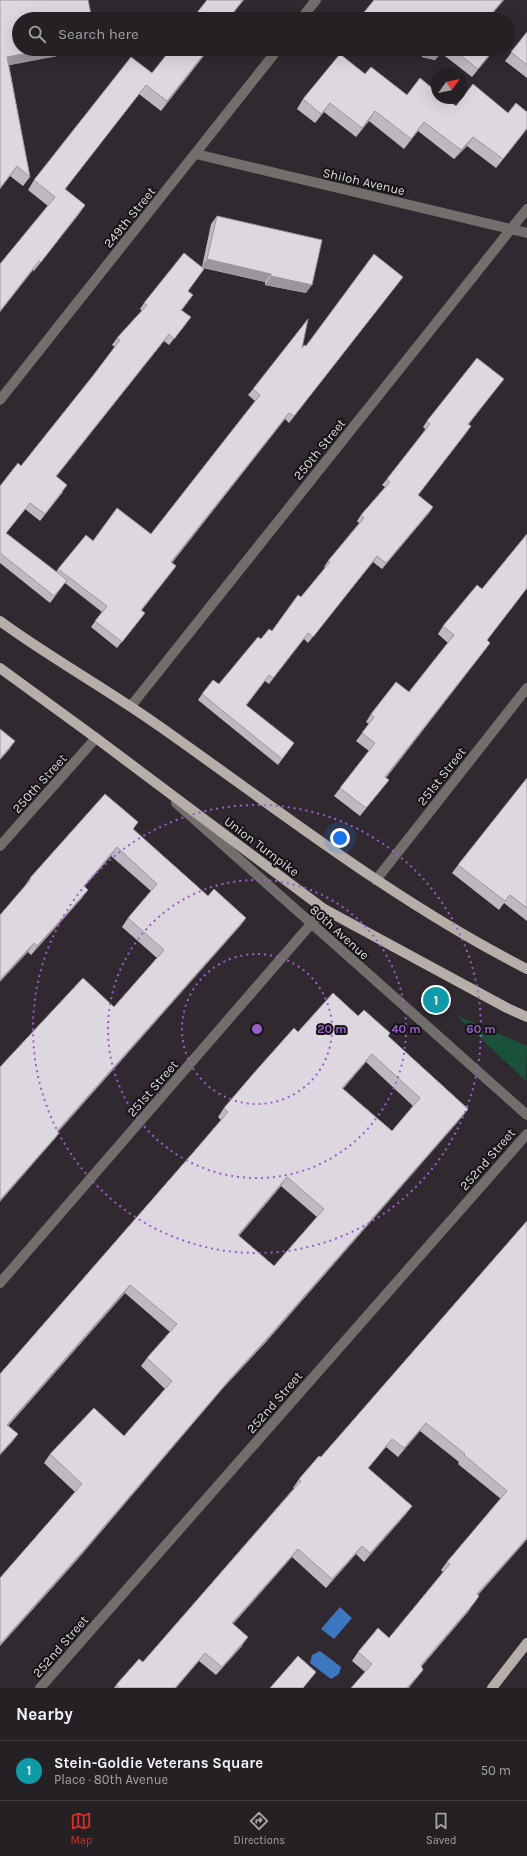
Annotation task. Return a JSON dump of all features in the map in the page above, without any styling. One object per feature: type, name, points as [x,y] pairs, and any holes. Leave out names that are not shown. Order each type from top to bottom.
[{"type":"main road","points":[[0,622],[131,706],[376,880],[454,929],[527,969]]},
{"type":"main road","name":"Union Turnpike","points":[[0,668],[137,768],[324,909],[506,1008],[527,1017]]},
{"type":"main road","points":[[492,1688],[527,1643]]},
{"type":"street","points":[[307,12],[316,0]]},
{"type":"street","name":"249th Street","points":[[0,400],[273,56]]},
{"type":"street","name":"Shiloh Avenue","points":[[196,154],[527,233]]},
{"type":"street","name":"250th Street","points":[[131,706],[527,209]]},
{"type":"street","name":"251st Street","points":[[376,880],[527,688]]},
{"type":"street","name":"250th Street","points":[[0,846],[96,738]]},
{"type":"street","name":"80th Avenue","points":[[137,768],[527,1115]]},
{"type":"street","name":"251st Street","points":[[0,1283],[324,909]]},
{"type":"street","name":"252nd Street","points":[[40,1688],[527,1134]]},
{"type":"green space","points":[[456,1015],[527,1046],[526,1081]]},
{"type":"water","points":[[340,1607],[352,1618],[334,1639],[321,1629]]},
{"type":"water","points":[[320,1651],[341,1667],[339,1674],[331,1679],[310,1663],[312,1655]]},
{"type":"building","points":[[0,0],[88,0],[91,12],[12,12],[12,56],[7,57],[30,177],[17,166],[0,188]]},
{"type":"building","points":[[207,0],[243,0],[234,12],[198,12]]},
{"type":"building","points":[[374,0],[503,0],[493,12],[364,12]]},
{"type":"building","points":[[527,32],[527,65],[515,55],[515,47]]},
{"type":"building","points":[[165,56],[202,56],[167,101],[146,85],[65,189],[85,205],[41,262],[39,261],[0,311],[0,264],[55,197],[34,180],[131,57],[152,73]]},
{"type":"building","points":[[338,56],[342,56],[365,74],[371,67],[407,95],[420,78],[431,87],[431,104],[453,104],[456,106],[458,104],[467,104],[467,92],[473,84],[508,113],[516,103],[527,112],[527,128],[503,159],[473,137],[461,150],[424,122],[411,139],[375,111],[362,128],[330,103],[321,114],[303,99]]},
{"type":"building","points":[[461,56],[488,56],[478,69]]},
{"type":"building","points":[[217,216],[322,240],[312,285],[207,259]]},
{"type":"building","points":[[184,253],[204,269],[188,291],[193,295],[181,310],[191,317],[174,339],[169,334],[56,476],[67,485],[45,514],[30,503],[6,533],[67,580],[54,596],[0,553],[0,486],[18,463],[21,466],[92,377],[120,340],[117,338],[147,305],[144,303]]},
{"type":"building","points":[[374,254],[403,277],[294,416],[289,413],[171,562],[176,566],[141,610],[145,613],[122,642],[95,621],[107,606],[58,569],[86,535],[93,541],[117,508],[151,534],[260,395],[253,389],[308,319],[302,348],[304,345],[306,346]]},
{"type":"building","points":[[477,358],[504,379],[468,424],[471,426],[418,495],[433,507],[386,563],[377,556],[313,637],[308,633],[273,678],[269,675],[246,705],[294,743],[282,759],[202,694],[213,680],[219,684],[258,637],[261,639],[269,629],[272,631],[298,595],[301,597],[330,562],[328,561],[364,518],[361,515],[390,482],[387,479],[430,424],[427,421]]},
{"type":"building","points":[[527,534],[527,588],[487,640],[490,643],[385,777],[389,780],[366,808],[340,788],[375,743],[362,733],[374,717],[371,714],[396,682],[409,692],[454,635],[443,626],[477,585],[482,589]]},
{"type":"building","points":[[0,729],[15,741],[0,759]]},
{"type":"building","points":[[527,778],[527,908],[510,895],[505,901],[458,865]]},
{"type":"building","points":[[105,794],[138,822],[133,829],[208,896],[214,889],[246,918],[57,1131],[59,1133],[0,1200],[0,1067],[83,978],[114,1007],[164,950],[128,918],[157,884],[117,847],[84,886],[88,890],[37,946],[34,943],[0,980],[0,915],[31,879],[30,878]]},
{"type":"building","points":[[333,993],[358,1016],[364,1010],[390,1033],[388,1036],[468,1109],[230,1379],[83,1551],[0,1643],[0,1578],[82,1484],[50,1454],[94,1408],[124,1436],[172,1381],[147,1358],[177,1324],[130,1285],[7,1425],[18,1434],[0,1454],[0,1374],[228,1112],[224,1108],[253,1074],[294,1028],[298,1032]],"holes":[[[372,1054],[420,1098],[392,1131],[342,1088]],[[287,1177],[324,1209],[274,1266],[238,1235]]]},
{"type":"building","points":[[527,1221],[527,1538],[477,1594],[479,1596],[474,1603],[421,1665],[423,1670],[407,1688],[351,1688],[372,1664],[358,1652],[378,1628],[389,1638],[450,1564],[447,1562],[507,1491],[464,1455],[465,1454],[426,1423],[404,1448],[392,1439],[368,1468],[412,1506],[370,1553],[362,1546],[332,1579],[298,1549],[232,1623],[248,1637],[222,1667],[205,1653],[175,1688],[117,1688],[118,1686],[116,1685],[139,1659],[143,1662],[301,1481],[299,1479],[319,1456],[321,1457]]},
{"type":"building","points":[[298,1656],[316,1672],[303,1688],[270,1688]]},
{"type":"place","name":"Stein-Goldie Veterans Square","points":[[436,1000]]}]
